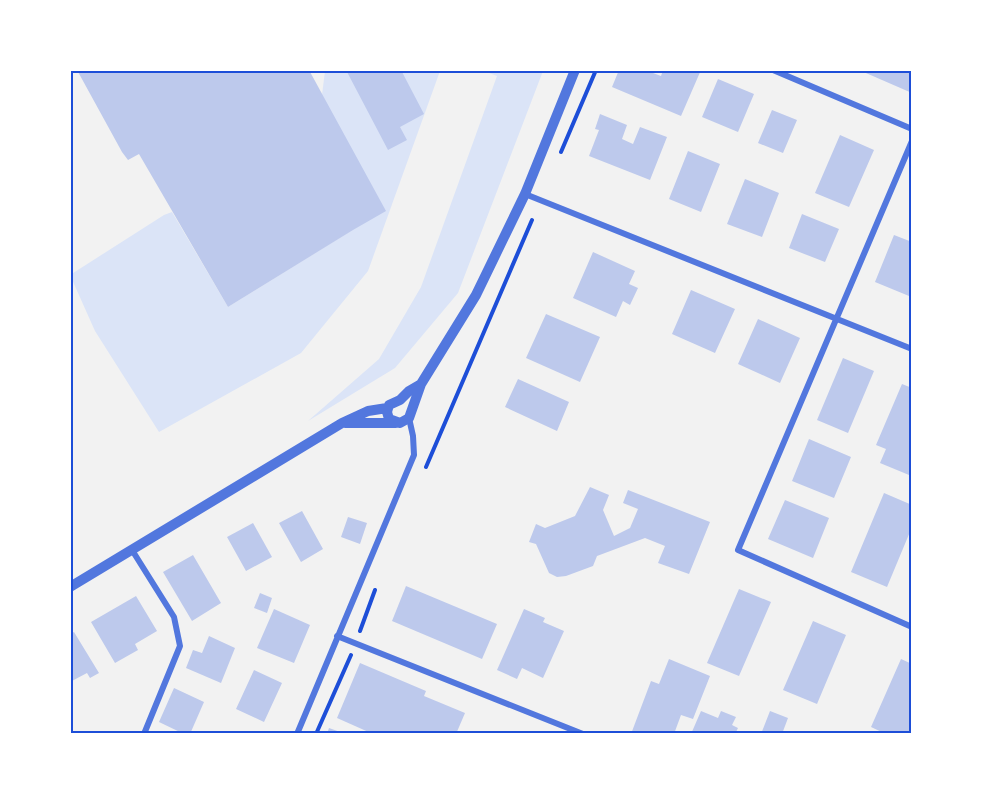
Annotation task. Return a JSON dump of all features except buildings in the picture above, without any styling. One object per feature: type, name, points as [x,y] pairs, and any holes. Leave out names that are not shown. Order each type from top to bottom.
[{"type":"street","points":[[342,423],[403,423],[410,414],[421,384],[476,295],[525,194],[575,70]]},
{"type":"street","points":[[773,70],[912,129]]},
{"type":"street","points":[[912,141],[738,550],[912,627]]},
{"type":"street","points":[[525,194],[912,349]]},
{"type":"street","points":[[70,587],[342,423],[369,411],[387,408],[392,402],[400,400],[421,384]]},
{"type":"street","points":[[297,734],[414,454],[410,414],[407,403],[400,400]]},
{"type":"street","points":[[387,408],[389,419],[396,423]]},
{"type":"street","points":[[132,550],[174,617],[180,646],[144,734]]},
{"type":"street","points":[[337,636],[583,734]]},
{"type":"path","points":[[561,154],[596,70]]},
{"type":"path","points":[[422,477],[541,200]]},
{"type":"path","points":[[316,734],[345,672],[377,583]]},
{"type":"shaded area","points":[[325,71],[440,71],[368,271],[301,353],[159,432],[95,331],[70,275],[172,212],[228,307],[383,211],[322,95]]},
{"type":"shaded area","points":[[484,71],[543,71],[458,293],[395,368],[308,421],[379,359],[421,287],[497,76]]}]
